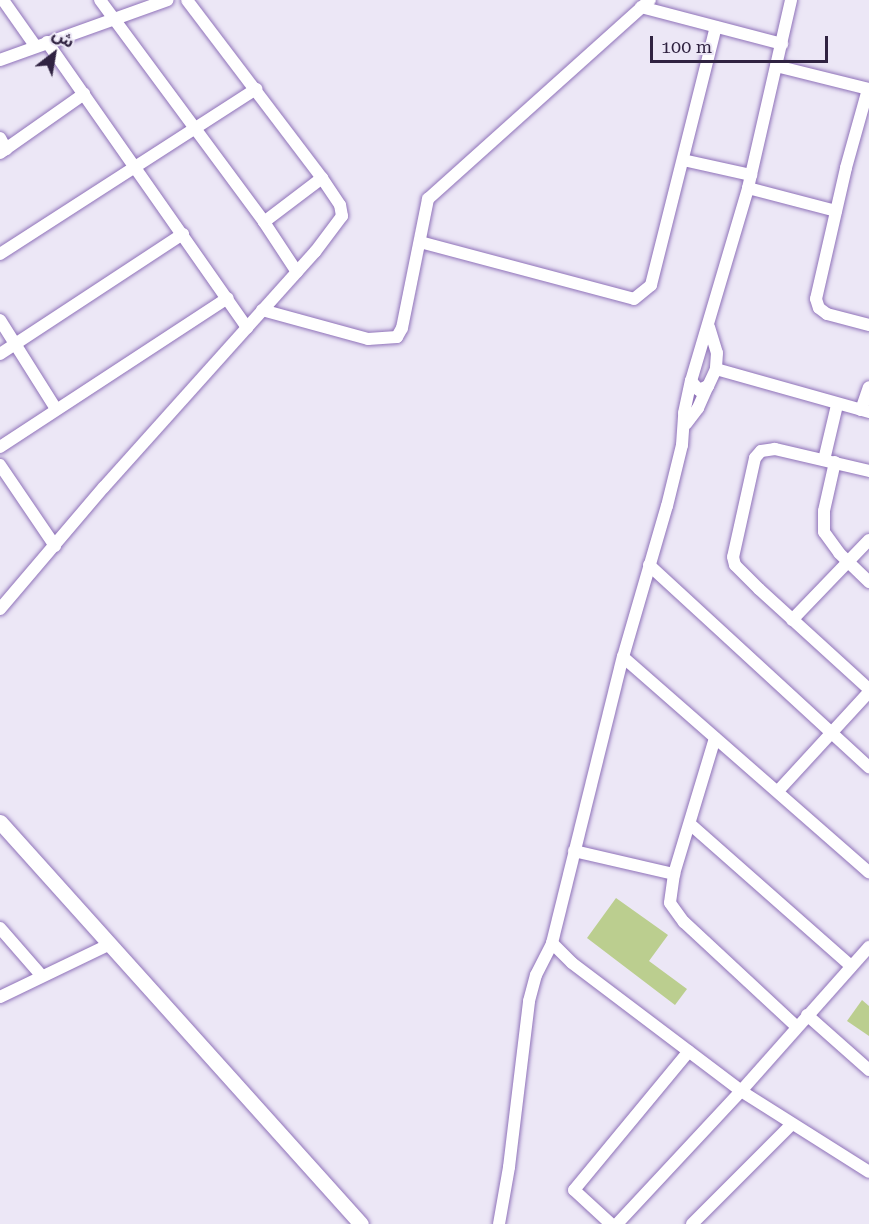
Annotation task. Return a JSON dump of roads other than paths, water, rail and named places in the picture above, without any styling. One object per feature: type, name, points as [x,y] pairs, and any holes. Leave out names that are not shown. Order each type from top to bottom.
[{"type":"street","points":[[3,0],[84,94],[247,328]]},
{"type":"street","points":[[100,0],[264,222],[297,272]]},
{"type":"street","points":[[0,60],[114,17],[168,0]]},
{"type":"street","points":[[2,602],[55,546],[336,228],[342,216],[340,205],[322,178],[187,0]]},
{"type":"street","points":[[686,424],[684,413],[691,381],[709,327],[750,182],[791,0]]},
{"type":"street","points":[[262,310],[368,339],[397,337],[402,328],[428,199],[645,4],[716,27],[782,44]]},
{"type":"street","points":[[420,242],[634,299],[651,285],[716,27]]},
{"type":"street","points":[[776,66],[868,89],[817,291],[818,306],[827,314],[869,325]]},
{"type":"street","points":[[0,254],[256,89]]},
{"type":"street","points":[[2,147],[84,94]]},
{"type":"street","points":[[683,160],[836,211]]},
{"type":"street","points":[[264,222],[322,178]]},
{"type":"street","points":[[0,354],[183,234]]},
{"type":"street","points":[[0,447],[228,298]]},
{"type":"street","points":[[0,320],[56,409]]},
{"type":"street","points":[[499,1224],[509,1167],[529,1001],[536,975],[552,943],[623,657],[686,424],[698,408],[716,369],[717,353],[709,327]]},
{"type":"street","points":[[700,350],[709,347],[717,353]]},
{"type":"street","points":[[716,369],[797,390],[837,405],[865,411],[869,387]]},
{"type":"street","points":[[691,381],[699,390],[708,386]]},
{"type":"street","points":[[837,405],[822,527],[828,541],[869,582]]},
{"type":"street","points":[[778,791],[833,733],[869,690],[735,565],[734,546],[755,458],[759,452],[775,449],[869,471]]},
{"type":"street","points":[[0,465],[55,546]]},
{"type":"street","points":[[792,620],[869,540]]},
{"type":"street","points":[[649,566],[869,767]]},
{"type":"street","points":[[623,657],[869,872]]},
{"type":"street","points":[[716,738],[674,874],[669,898],[673,910],[797,1027]]},
{"type":"street","points":[[0,822],[361,1224]]},
{"type":"street","points":[[690,824],[851,966]]},
{"type":"street","points":[[574,851],[674,874]]},
{"type":"street","points":[[2,932],[41,975]]},
{"type":"street","points":[[552,943],[572,963],[741,1091],[869,1172]]},
{"type":"street","points":[[0,997],[41,975],[110,944]]},
{"type":"street","points":[[617,1224],[741,1091],[869,947]]},
{"type":"street","points":[[807,1015],[869,1070]]},
{"type":"street","points":[[611,1224],[574,1190],[689,1051]]},
{"type":"street","points":[[692,1224],[792,1124]]}]
